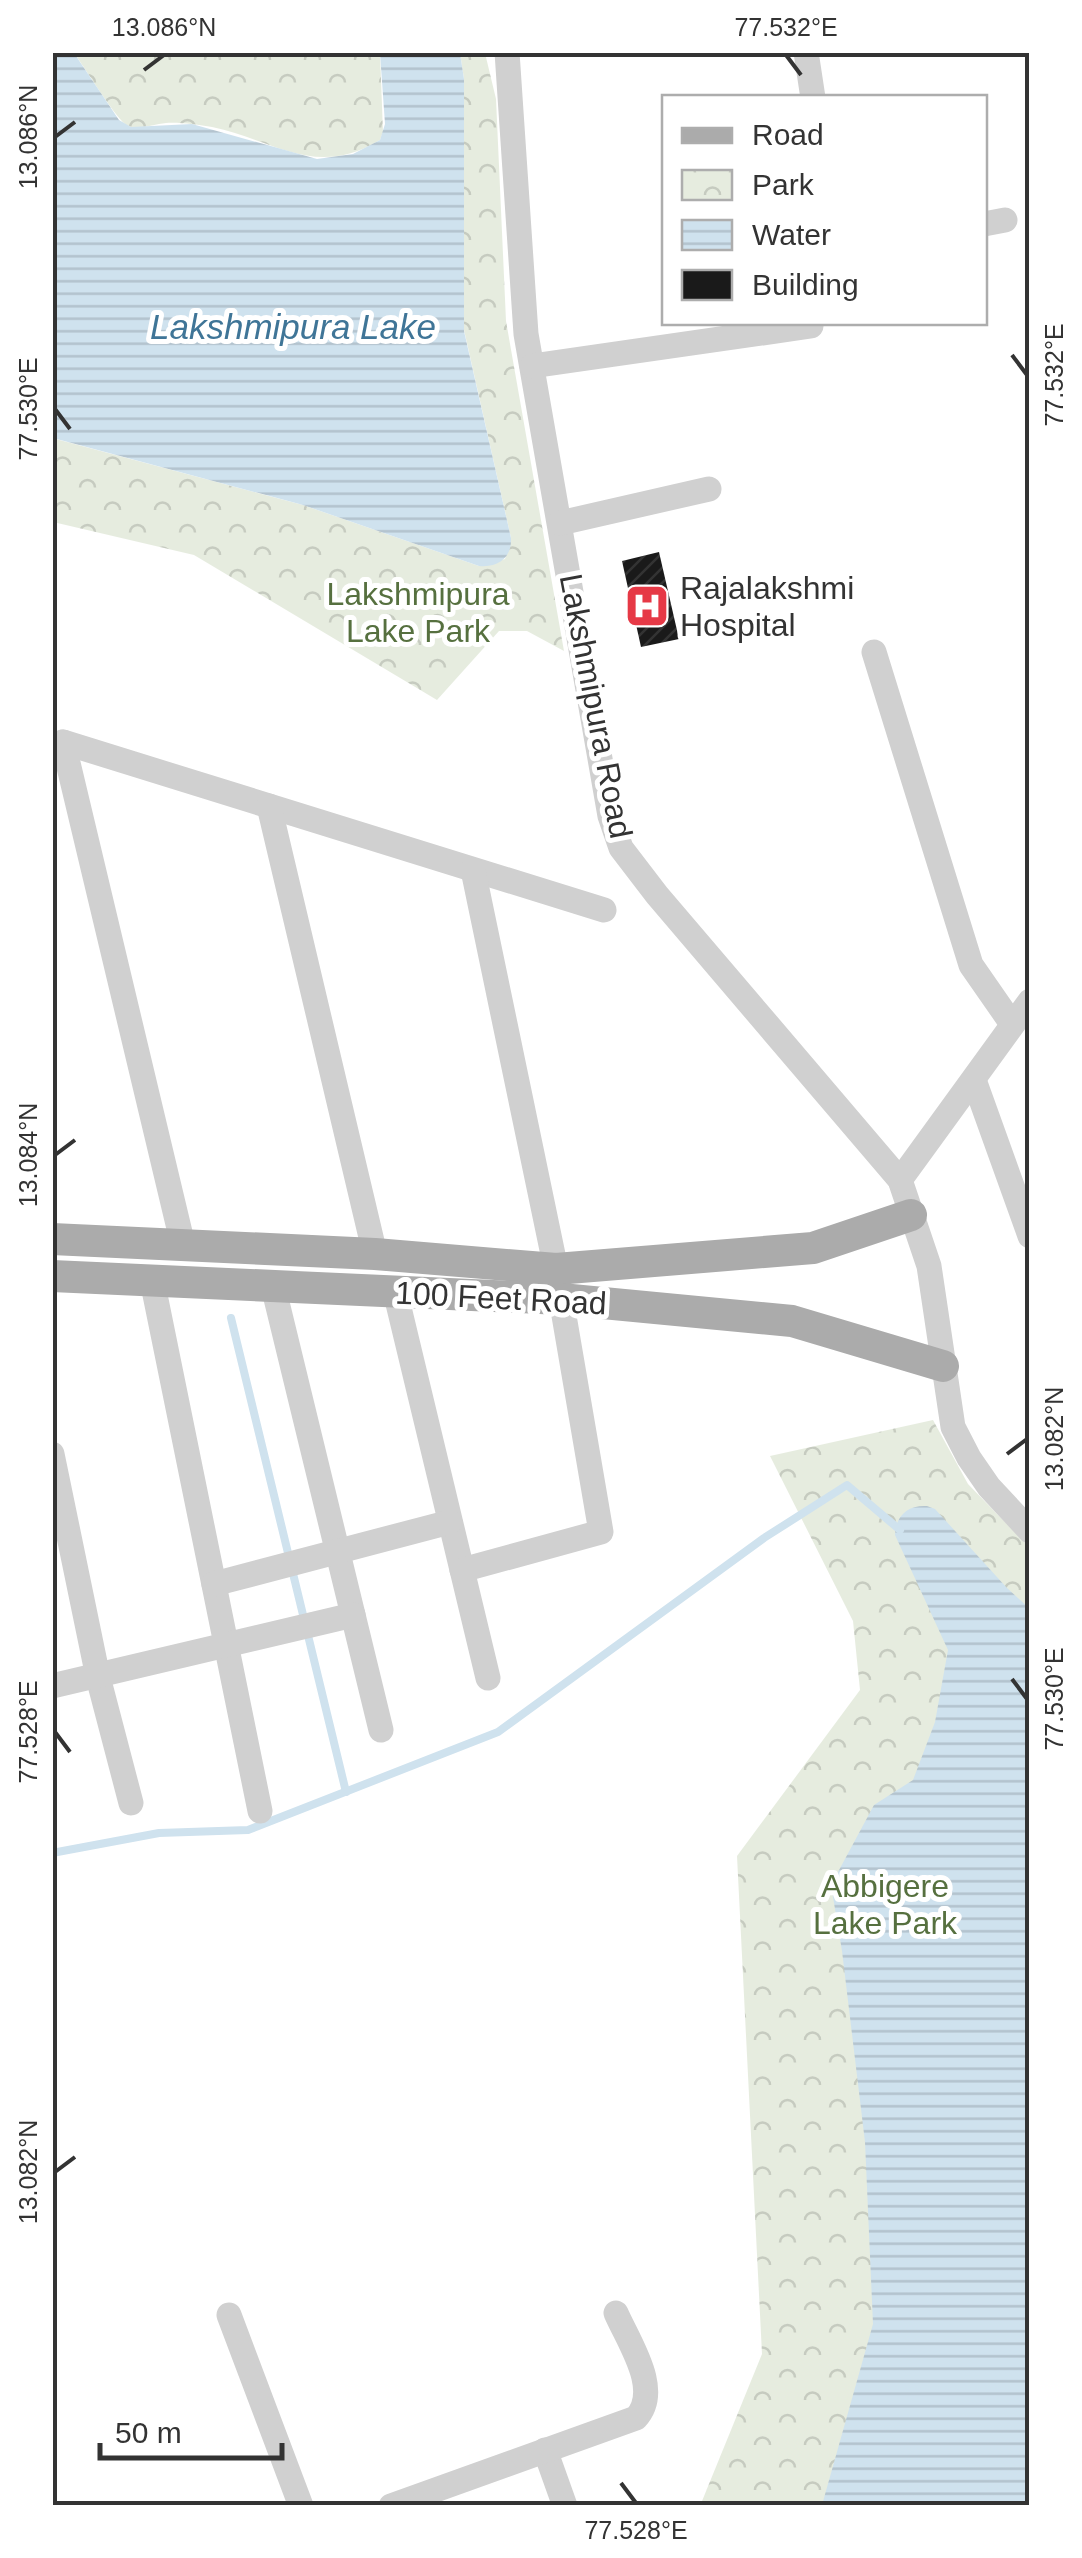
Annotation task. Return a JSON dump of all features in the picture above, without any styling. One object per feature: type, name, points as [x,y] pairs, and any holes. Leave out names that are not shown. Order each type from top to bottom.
[{"type":"main road","name":"100 Feet Road","points":[[52,1276],[395,1292],[559,1284],[813,1248],[912,1214]]},
{"type":"main road","name":"100 Feet Road","points":[[52,1240],[375,1254],[792,1321],[943,1366]]},
{"type":"street","name":"Lakshmipura Road","points":[[507,52],[526,334],[610,816],[621,848],[900,1180],[929,1266],[953,1427],[969,1458],[1030,1531]]},
{"type":"street","points":[[806,52],[813,95]]},
{"type":"street","points":[[532,366],[811,326]]},
{"type":"street","points":[[560,523],[709,489]]},
{"type":"street","points":[[874,652],[971,965],[1012,1024]]},
{"type":"street","points":[[183,1245],[63,742],[604,910]]},
{"type":"street","points":[[269,806],[375,1254]]},
{"type":"street","points":[[462,1570],[602,1532],[559,1284],[473,870]]},
{"type":"street","points":[[900,1180],[1030,1001]]},
{"type":"street","points":[[974,1080],[1030,1236]]},
{"type":"street","points":[[152,1280],[260,1810]]},
{"type":"street","points":[[273,1286],[381,1730]]},
{"type":"street","points":[[395,1292],[488,1678]]},
{"type":"street","points":[[54,1468],[98,1677],[131,1804]]},
{"type":"street","points":[[214,1584],[450,1522]]},
{"type":"street","points":[[52,1686],[352,1615]]},
{"type":"street","points":[[391,2506],[636,2418],[648,2400],[646,2384],[616,2313]]},
{"type":"street","points":[[229,2315],[300,2506]]},
{"type":"street","points":[[545,2450],[565,2506]]},
{"type":"street","points":[[459,2506],[468,2478]]},
{"type":"green space","points":[[74,53],[380,53],[383,132],[380,140],[357,151],[315,157],[212,127],[171,123],[128,126]]},
{"type":"green space","name":"Lakshmipura Lake Park","points":[[460,53],[485,53],[496,99],[506,321],[564,651],[527,631],[499,631],[437,700],[194,555],[53,522],[52,438],[303,505],[479,566],[505,559],[511,538],[464,330],[464,79]]},
{"type":"green space","name":"Abbigere Lake Park","points":[[933,1420],[968,1484],[1029,1547],[1029,2505],[700,2506],[762,2354],[737,1856],[860,1690],[853,1621],[770,1456]]},
{"type":"water","name":"Lakshmipura Lake","points":[[52,53],[74,53],[119,120],[131,127],[192,124],[317,159],[353,154],[380,140],[385,124],[380,53],[460,53],[464,79],[464,331],[511,538],[509,551],[502,560],[479,566],[303,505],[53,438]]},
{"type":"water","points":[[927,1506],[935,1509],[1029,1608],[1029,2505],[822,2505],[873,2324],[865,2142],[831,1885],[874,1805],[913,1780],[935,1722],[948,1650],[895,1535],[904,1513]]},
{"type":"building","points":[[659,552],[679,639],[641,647],[622,561]]},
{"type":"waterway","points":[[231,1318],[346,1792]]},
{"type":"waterway","points":[[52,1853],[159,1833],[248,1830],[498,1732],[764,1538],[847,1485],[900,1530]]},
{"type":"place","name":"Rajalakshmi Hospital","points":[[647,606]]}]
